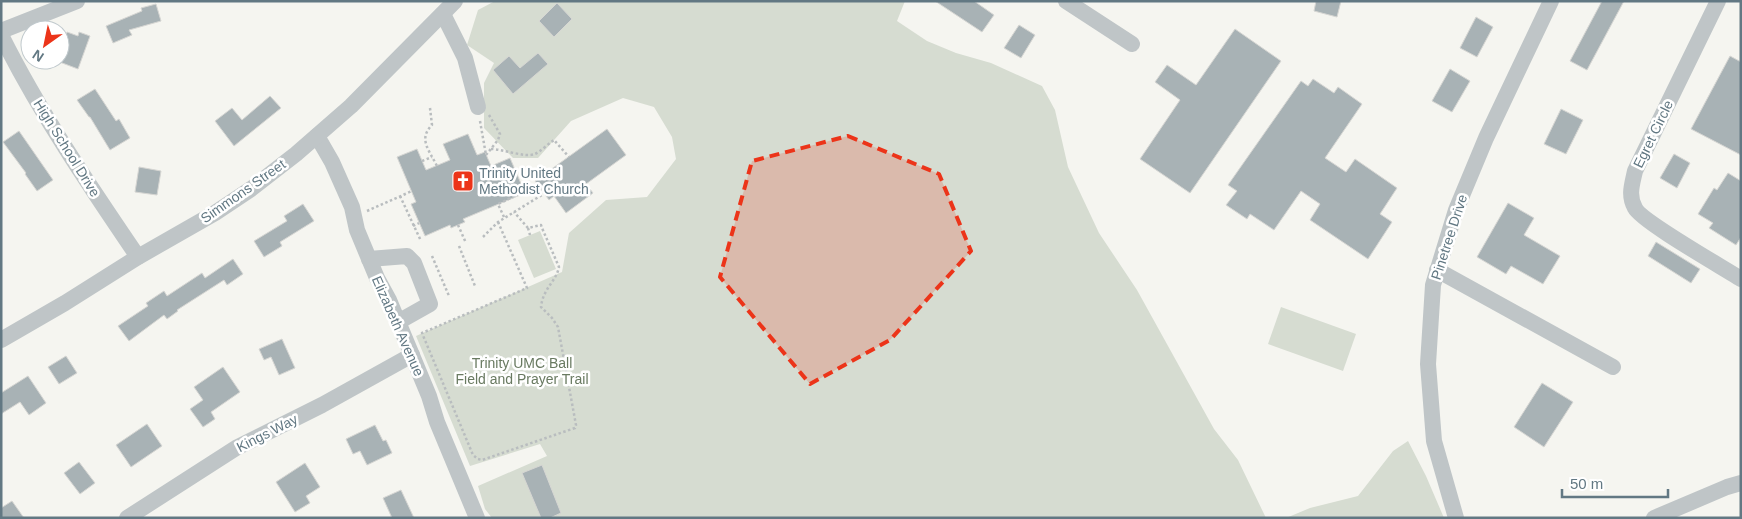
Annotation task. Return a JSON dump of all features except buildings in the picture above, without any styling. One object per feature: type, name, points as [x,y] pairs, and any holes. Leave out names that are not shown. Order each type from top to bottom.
[{"type":"street","points":[[1,33],[77,1]]},
{"type":"street","name":"Simmons Street","points":[[1,340],[251,189],[317,136],[350,106],[455,1]]},
{"type":"street","points":[[1066,1],[1132,44]]},
{"type":"street","name":"Pinetree Drive","points":[[1456,518],[1434,441],[1428,364],[1433,284],[1456,210],[1482,147],[1551,1]]},
{"type":"street","name":"Egret Circle","points":[[1718,1],[1635,171],[1630,193],[1636,210],[1647,220],[1741,279]]},
{"type":"street","points":[[443,14],[465,58],[478,107]]},
{"type":"street","name":"High School Drive","points":[[1,33],[18,68],[90,188],[138,256]]},
{"type":"street","name":"Elizabeth Avenue","points":[[317,136],[332,162],[352,207],[369,259],[412,355],[429,396],[437,422],[477,518]]},
{"type":"street","points":[[369,259],[407,256],[414,263],[430,304],[398,322]]},
{"type":"street","points":[[1437,270],[1613,367]]},
{"type":"street","name":"Kings Way","points":[[127,518],[236,448],[322,405],[412,355]]},
{"type":"street","points":[[1657,517],[1727,486],[1741,483]]},
{"type":"path","points":[[478,107],[487,112],[500,134],[498,140],[486,154],[478,107]]},
{"type":"path","points":[[430,108],[432,125],[426,131],[424,141],[437,166]]},
{"type":"path","points":[[491,149],[502,149],[518,154],[534,154],[554,140],[569,157]]},
{"type":"path","points":[[422,161],[432,157]]},
{"type":"path","points":[[354,216],[412,191]]},
{"type":"path","points":[[483,237],[498,222],[545,193]]},
{"type":"path","points":[[400,196],[421,242]]},
{"type":"path","points":[[504,218],[498,204],[514,198]]},
{"type":"path","points":[[514,212],[528,228],[530,235]]},
{"type":"path","points":[[498,222],[527,288],[422,332],[473,455],[482,460],[575,428],[576,425],[558,327],[541,307],[545,292],[556,276],[559,267],[541,225],[528,228]]},
{"type":"path","points":[[413,226],[419,223]]},
{"type":"path","points":[[458,225],[466,243]]},
{"type":"path","points":[[459,246],[475,286]]},
{"type":"path","points":[[432,256],[449,296]]},
{"type":"highlighted area","points":[[848,136],[939,174],[971,251],[890,340],[810,384],[720,277],[752,161]]},
{"type":"green space","name":"Trinity UMC Ball Field and Prayer Trail","points":[[495,1],[905,1],[897,21],[927,41],[956,53],[991,63],[1042,86],[1055,110],[1068,167],[1099,233],[1137,290],[1214,429],[1238,460],[1266,518],[492,518],[485,509],[478,486],[547,456],[540,444],[470,466],[416,336],[562,272],[569,233],[606,200],[647,197],[676,159],[672,137],[654,107],[623,98],[571,121],[538,158],[513,158],[484,128],[484,83],[494,63],[467,45],[478,10]]},
{"type":"green space","points":[[540,231],[556,269],[534,278],[518,240]]},
{"type":"green space","points":[[1281,307],[1356,334],[1343,371],[1268,344]]},
{"type":"green space","points":[[1408,441],[1444,518],[1286,518],[1310,508],[1358,496],[1393,451]]},
{"type":"place","name":"Trinity United Methodist Church","points":[[463,181]]}]
